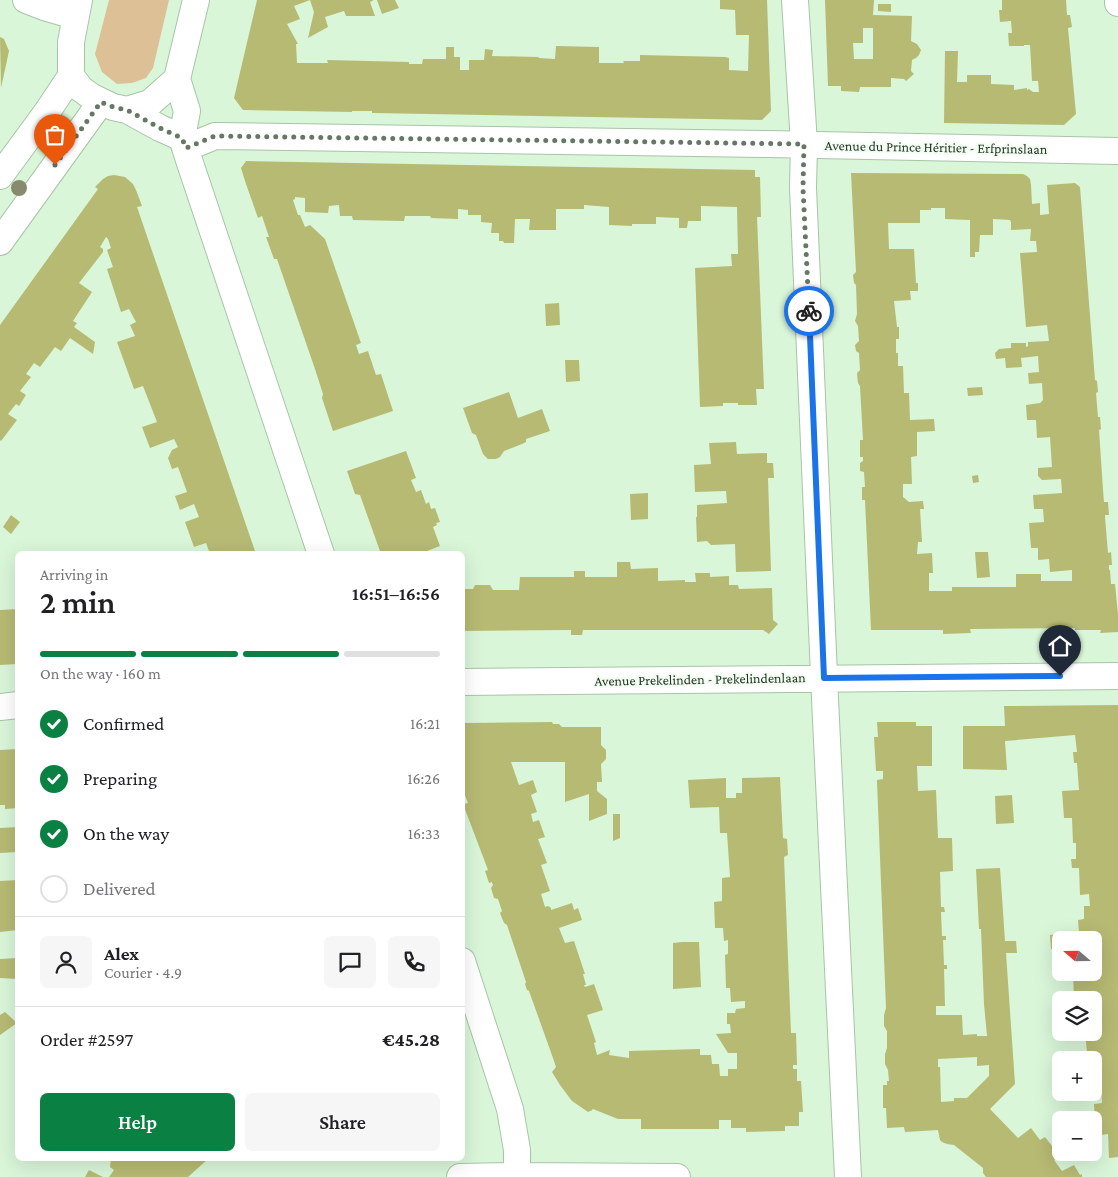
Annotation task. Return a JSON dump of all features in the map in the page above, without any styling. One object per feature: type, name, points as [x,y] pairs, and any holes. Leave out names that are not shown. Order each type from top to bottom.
[{"type":"street","points":[[0,176],[71,76],[71,42],[77,8],[44,7],[26,0]]},
{"type":"street","points":[[196,0],[178,79],[187,110],[184,143],[320,551]]},
{"type":"street","points":[[795,0],[804,144],[803,188],[848,1177]]},
{"type":"street","points":[[71,76],[81,89],[101,102],[127,110],[184,143]]},
{"type":"street","points":[[127,110],[150,103],[178,79]]},
{"type":"street","points":[[0,242],[101,102]]},
{"type":"street","name":"Avenue du Prince Héritier - Erfprinslaan","points":[[184,143],[215,136],[804,144],[1118,151]]},
{"type":"street","name":"Avenue Prekelinden - Prekelindenlaan","points":[[465,682],[1118,676]]},
{"type":"street","points":[[0,706],[15,705]]},
{"type":"street","points":[[465,970],[510,1109],[517,1150],[517,1176]]},
{"type":"street","points":[[460,1177],[677,1177]]},
{"type":"shaded area","points":[[109,0],[169,0],[153,68],[146,78],[132,83],[117,84],[102,72],[95,54]]},
{"type":"building","points":[[257,0],[310,0],[294,6],[300,19],[287,24],[298,44],[296,44],[297,63],[328,63],[327,60],[422,64],[423,59],[446,59],[446,47],[454,47],[454,57],[460,57],[460,70],[469,70],[469,60],[484,60],[485,49],[493,50],[492,56],[555,59],[556,46],[599,47],[599,63],[640,61],[640,55],[725,57],[729,58],[729,70],[748,71],[749,35],[736,35],[735,10],[720,9],[720,0],[767,0],[771,111],[762,120],[243,110],[234,98]]},
{"type":"building","points":[[310,0],[374,0],[370,2],[375,16],[346,16],[344,11],[325,17],[328,27],[308,38],[314,12]]},
{"type":"building","points":[[377,0],[395,0],[399,8],[382,14]]},
{"type":"building","points":[[825,0],[874,0],[873,15],[912,16],[911,41],[917,44],[921,50],[919,55],[912,60],[911,71],[914,74],[906,81],[904,79],[891,78],[891,87],[860,87],[859,92],[841,91],[841,86],[828,86]],"holes":[[[863,28],[873,28],[873,59],[854,59],[853,43],[863,43]]]},
{"type":"building","points":[[1002,0],[1066,0],[1067,15],[1070,15],[1072,27],[1068,28],[1076,114],[1064,125],[944,123],[945,51],[958,51],[957,82],[967,82],[967,75],[991,75],[991,84],[1014,85],[1014,90],[1027,88],[1027,90],[1029,89],[1033,92],[1039,92],[1038,81],[1032,81],[1030,45],[1009,46],[1008,33],[1012,33],[1011,21],[1000,22],[999,10],[1002,10]]},
{"type":"building","points":[[878,4],[891,4],[891,12],[878,11]]},
{"type":"building","points":[[0,37],[4,39],[9,51],[1,88]]},
{"type":"building","points":[[246,161],[755,170],[755,177],[760,177],[761,217],[757,217],[764,389],[756,389],[757,405],[723,403],[723,406],[700,407],[695,268],[732,266],[731,254],[738,254],[737,207],[701,206],[701,221],[688,221],[687,228],[679,228],[679,218],[656,217],[656,224],[609,225],[609,207],[584,205],[584,209],[556,209],[556,230],[529,230],[530,219],[515,219],[514,243],[504,243],[499,241],[499,233],[491,233],[492,223],[481,222],[481,215],[468,215],[468,210],[458,209],[458,219],[405,216],[404,221],[353,220],[352,216],[340,216],[339,205],[329,206],[328,213],[305,212],[305,198],[295,197],[293,200],[298,215],[300,215],[305,227],[310,225],[325,239],[361,343],[356,345],[359,354],[368,351],[376,375],[381,374],[393,411],[333,431],[315,369],[277,259],[274,259],[266,237],[269,237],[262,216],[258,218],[246,184],[241,168]]},
{"type":"building","points":[[851,173],[1023,174],[1030,179],[1032,204],[1040,203],[1040,215],[1049,214],[1047,185],[1075,183],[1080,187],[1095,380],[1097,381],[1098,392],[1096,393],[1098,417],[1100,417],[1101,429],[1099,430],[1104,502],[1108,502],[1109,515],[1105,515],[1105,517],[1108,553],[1111,552],[1112,565],[1109,565],[1109,570],[1111,584],[1115,584],[1118,632],[1100,633],[1101,630],[1075,630],[1075,628],[970,629],[971,633],[943,634],[943,630],[871,630],[865,500],[862,500],[862,487],[865,487],[864,472],[860,471],[860,463],[863,461],[863,457],[860,457],[860,440],[863,440],[860,386],[857,373],[860,370],[859,353],[856,351],[855,345],[859,341],[858,326],[855,321],[857,314],[856,285],[853,275],[856,272]],"holes":[[[945,208],[945,219],[970,220],[970,257],[975,257],[975,252],[979,252],[980,235],[993,235],[993,219],[1010,220],[1011,230],[1031,229],[1030,241],[1036,241],[1037,252],[1020,253],[1026,327],[1047,325],[1049,341],[1028,342],[1026,347],[1026,343],[1011,343],[1011,348],[999,349],[995,353],[996,359],[1005,358],[1006,368],[1022,367],[1021,358],[1038,356],[1039,372],[1028,373],[1029,384],[1042,383],[1043,400],[1040,403],[1026,405],[1027,420],[1036,420],[1037,438],[1050,437],[1052,467],[1038,468],[1038,476],[1042,480],[1061,479],[1062,493],[1033,495],[1034,509],[1043,509],[1044,522],[1029,523],[1031,548],[1038,548],[1038,560],[1049,559],[1050,572],[1072,570],[1072,581],[1041,581],[1041,574],[1016,574],[1016,587],[952,587],[952,591],[929,591],[929,573],[933,573],[932,553],[917,554],[918,542],[922,542],[920,509],[924,509],[923,501],[909,502],[903,497],[903,484],[912,484],[911,457],[917,456],[917,432],[935,431],[934,419],[910,420],[909,393],[904,393],[903,366],[898,366],[898,353],[896,353],[896,339],[899,339],[899,327],[897,327],[894,301],[911,300],[910,291],[918,291],[918,283],[916,283],[914,249],[889,249],[888,223],[920,223],[920,210]]]},
{"type":"building","points":[[108,176],[125,177],[133,184],[136,190],[142,206],[137,207],[255,551],[209,551],[206,543],[194,547],[185,522],[199,517],[194,504],[180,510],[175,496],[187,492],[178,467],[172,469],[168,458],[172,450],[178,447],[174,439],[150,448],[142,427],[157,422],[143,386],[134,389],[117,342],[135,336],[130,325],[136,322],[129,309],[121,312],[107,269],[113,267],[107,250],[111,248],[106,237],[100,247],[103,249],[103,252],[79,283],[92,292],[73,321],[77,323],[74,327],[95,342],[93,354],[70,338],[61,351],[55,347],[40,367],[34,363],[26,374],[31,377],[20,391],[26,395],[19,406],[16,404],[8,414],[17,420],[0,440],[0,325],[98,189],[95,187]]},
{"type":"building","points":[[559,303],[560,325],[546,326],[545,304]]},
{"type":"building","points":[[565,360],[579,360],[580,381],[566,382]]},
{"type":"building","points":[[982,387],[983,395],[968,396],[967,388]]},
{"type":"building","points":[[509,392],[518,418],[542,409],[550,431],[526,439],[526,442],[504,451],[496,459],[488,459],[483,454],[476,435],[472,433],[463,408]]},
{"type":"building","points":[[736,442],[737,454],[767,453],[767,463],[773,463],[774,478],[768,478],[771,571],[736,572],[735,544],[711,545],[707,541],[697,542],[697,505],[727,503],[726,491],[695,492],[694,465],[711,464],[709,443]]},
{"type":"building","points":[[406,451],[416,478],[411,480],[416,492],[421,490],[426,504],[429,502],[431,509],[435,508],[440,522],[436,523],[437,525],[433,527],[440,546],[427,551],[380,551],[360,495],[355,494],[347,471]]},
{"type":"building","points":[[978,475],[979,482],[973,483],[972,476]]},
{"type":"building","points":[[648,493],[648,519],[631,520],[630,494]]},
{"type":"building","points":[[11,515],[20,522],[11,534],[3,527]]},
{"type":"building","points":[[975,552],[988,552],[990,577],[977,578]]},
{"type":"building","points":[[617,562],[630,562],[631,569],[658,568],[658,581],[685,580],[685,582],[696,582],[695,573],[710,573],[710,577],[729,576],[729,585],[738,585],[739,589],[772,588],[773,620],[778,624],[769,634],[763,630],[583,630],[582,635],[571,635],[571,630],[465,631],[465,589],[473,589],[475,585],[490,585],[493,590],[519,590],[520,577],[574,577],[574,571],[585,571],[585,577],[617,577]]},
{"type":"building","points":[[15,609],[15,664],[0,665],[0,610]]},
{"type":"building","points":[[1118,705],[1118,1157],[1109,1158],[1108,1134],[1102,1135],[1102,1111],[1094,1111],[1094,1104],[1102,1103],[1102,1051],[1087,1051],[1086,1041],[1102,1041],[1102,991],[1074,991],[1073,981],[1102,981],[1102,931],[1079,931],[1078,920],[1084,919],[1084,906],[1090,906],[1089,894],[1080,895],[1079,868],[1072,868],[1071,859],[1076,859],[1076,843],[1073,843],[1072,818],[1064,818],[1062,791],[1079,790],[1077,763],[1074,763],[1073,752],[1077,752],[1075,735],[1005,741],[1007,770],[963,769],[963,726],[1005,726],[1004,706]]},
{"type":"building","points":[[552,722],[562,727],[601,727],[601,745],[606,750],[606,759],[601,764],[602,782],[597,782],[597,791],[607,799],[607,814],[589,821],[589,794],[565,802],[565,762],[511,762],[519,785],[533,780],[537,792],[531,795],[537,812],[531,814],[533,822],[539,820],[545,837],[538,839],[547,863],[541,865],[550,891],[541,894],[545,907],[548,906],[551,910],[572,903],[574,910],[578,908],[582,920],[559,928],[565,943],[574,941],[585,974],[583,974],[586,985],[584,985],[585,987],[594,984],[603,1010],[587,1015],[596,1042],[594,1043],[597,1055],[610,1050],[609,1055],[629,1058],[629,1051],[700,1049],[700,1055],[711,1055],[712,1064],[719,1064],[720,1076],[728,1076],[728,1069],[737,1069],[737,1053],[728,1053],[716,1034],[731,1033],[730,1024],[727,1024],[727,1013],[735,1013],[736,1009],[745,1008],[745,1001],[731,1002],[730,988],[726,988],[725,955],[728,954],[728,940],[724,941],[723,928],[715,928],[714,902],[722,901],[722,878],[730,877],[727,833],[720,833],[719,807],[690,808],[688,780],[726,778],[726,798],[736,798],[736,793],[742,793],[742,778],[780,777],[783,838],[787,839],[788,855],[784,857],[791,1033],[796,1033],[797,1065],[793,1065],[793,1069],[797,1069],[797,1081],[801,1081],[803,1112],[799,1112],[799,1126],[785,1126],[785,1131],[746,1132],[746,1128],[731,1128],[731,1120],[719,1120],[719,1129],[641,1129],[641,1119],[618,1119],[593,1109],[588,1112],[572,1101],[552,1072],[556,1067],[529,991],[527,990],[507,925],[504,923],[500,913],[502,911],[498,899],[494,898],[491,888],[493,885],[492,882],[489,883],[485,871],[488,870],[465,809],[465,804],[468,803],[465,796],[465,723]]},
{"type":"building","points":[[877,722],[916,722],[916,726],[932,726],[932,766],[917,766],[918,791],[936,790],[938,838],[952,838],[953,871],[940,872],[941,907],[944,907],[945,912],[941,912],[942,936],[946,936],[946,940],[943,940],[944,965],[947,965],[947,969],[944,969],[945,1006],[936,1006],[936,1015],[962,1015],[963,1035],[977,1034],[977,1036],[987,1036],[976,869],[1000,868],[1005,941],[1016,941],[1017,953],[1006,953],[1015,1084],[990,1109],[1018,1138],[1031,1128],[1040,1140],[1045,1137],[1052,1146],[1052,1161],[1055,1161],[1062,1171],[1074,1165],[1080,1175],[1082,1174],[1082,1177],[986,1177],[983,1173],[983,1168],[954,1145],[942,1142],[938,1130],[905,1132],[904,1127],[887,1128],[886,1108],[883,1108],[883,1085],[887,1085],[887,1081],[889,1081],[888,1070],[885,1064],[887,1031],[884,1026],[886,1008],[877,782],[877,780],[883,779],[883,771],[876,771],[874,737],[878,737]],"holes":[[[977,1057],[977,1066],[989,1065],[989,1076],[967,1098],[954,1098],[954,1101],[941,1102],[938,1059]]]},
{"type":"building","points":[[15,749],[15,808],[5,809],[5,805],[0,805],[0,750]]},
{"type":"building","points":[[1012,795],[1014,823],[996,824],[995,796]]},
{"type":"building","points":[[613,814],[620,814],[620,838],[613,841]]},
{"type":"building","points":[[15,827],[15,852],[0,853],[0,828]]},
{"type":"building","points":[[15,880],[15,930],[0,932],[0,881]]},
{"type":"building","points":[[1050,935],[1052,935],[1052,949],[1051,949]]},
{"type":"building","points":[[699,942],[701,987],[673,989],[673,943]]},
{"type":"building","points":[[15,958],[15,979],[0,978],[0,959]]},
{"type":"building","points":[[5,1012],[15,1021],[15,1024],[0,1035],[0,1015]]},
{"type":"building","points":[[111,1161],[206,1161],[188,1177],[109,1177],[114,1170],[110,1167]]},
{"type":"building","points":[[89,1170],[103,1177],[85,1177]]},
{"type":"way so far","points":[[55,165],[101,102],[127,110],[182,138],[186,148],[215,136],[804,144],[803,188],[809,311]]},
{"type":"route","points":[[809,311],[824,678],[1060,676]]}]
